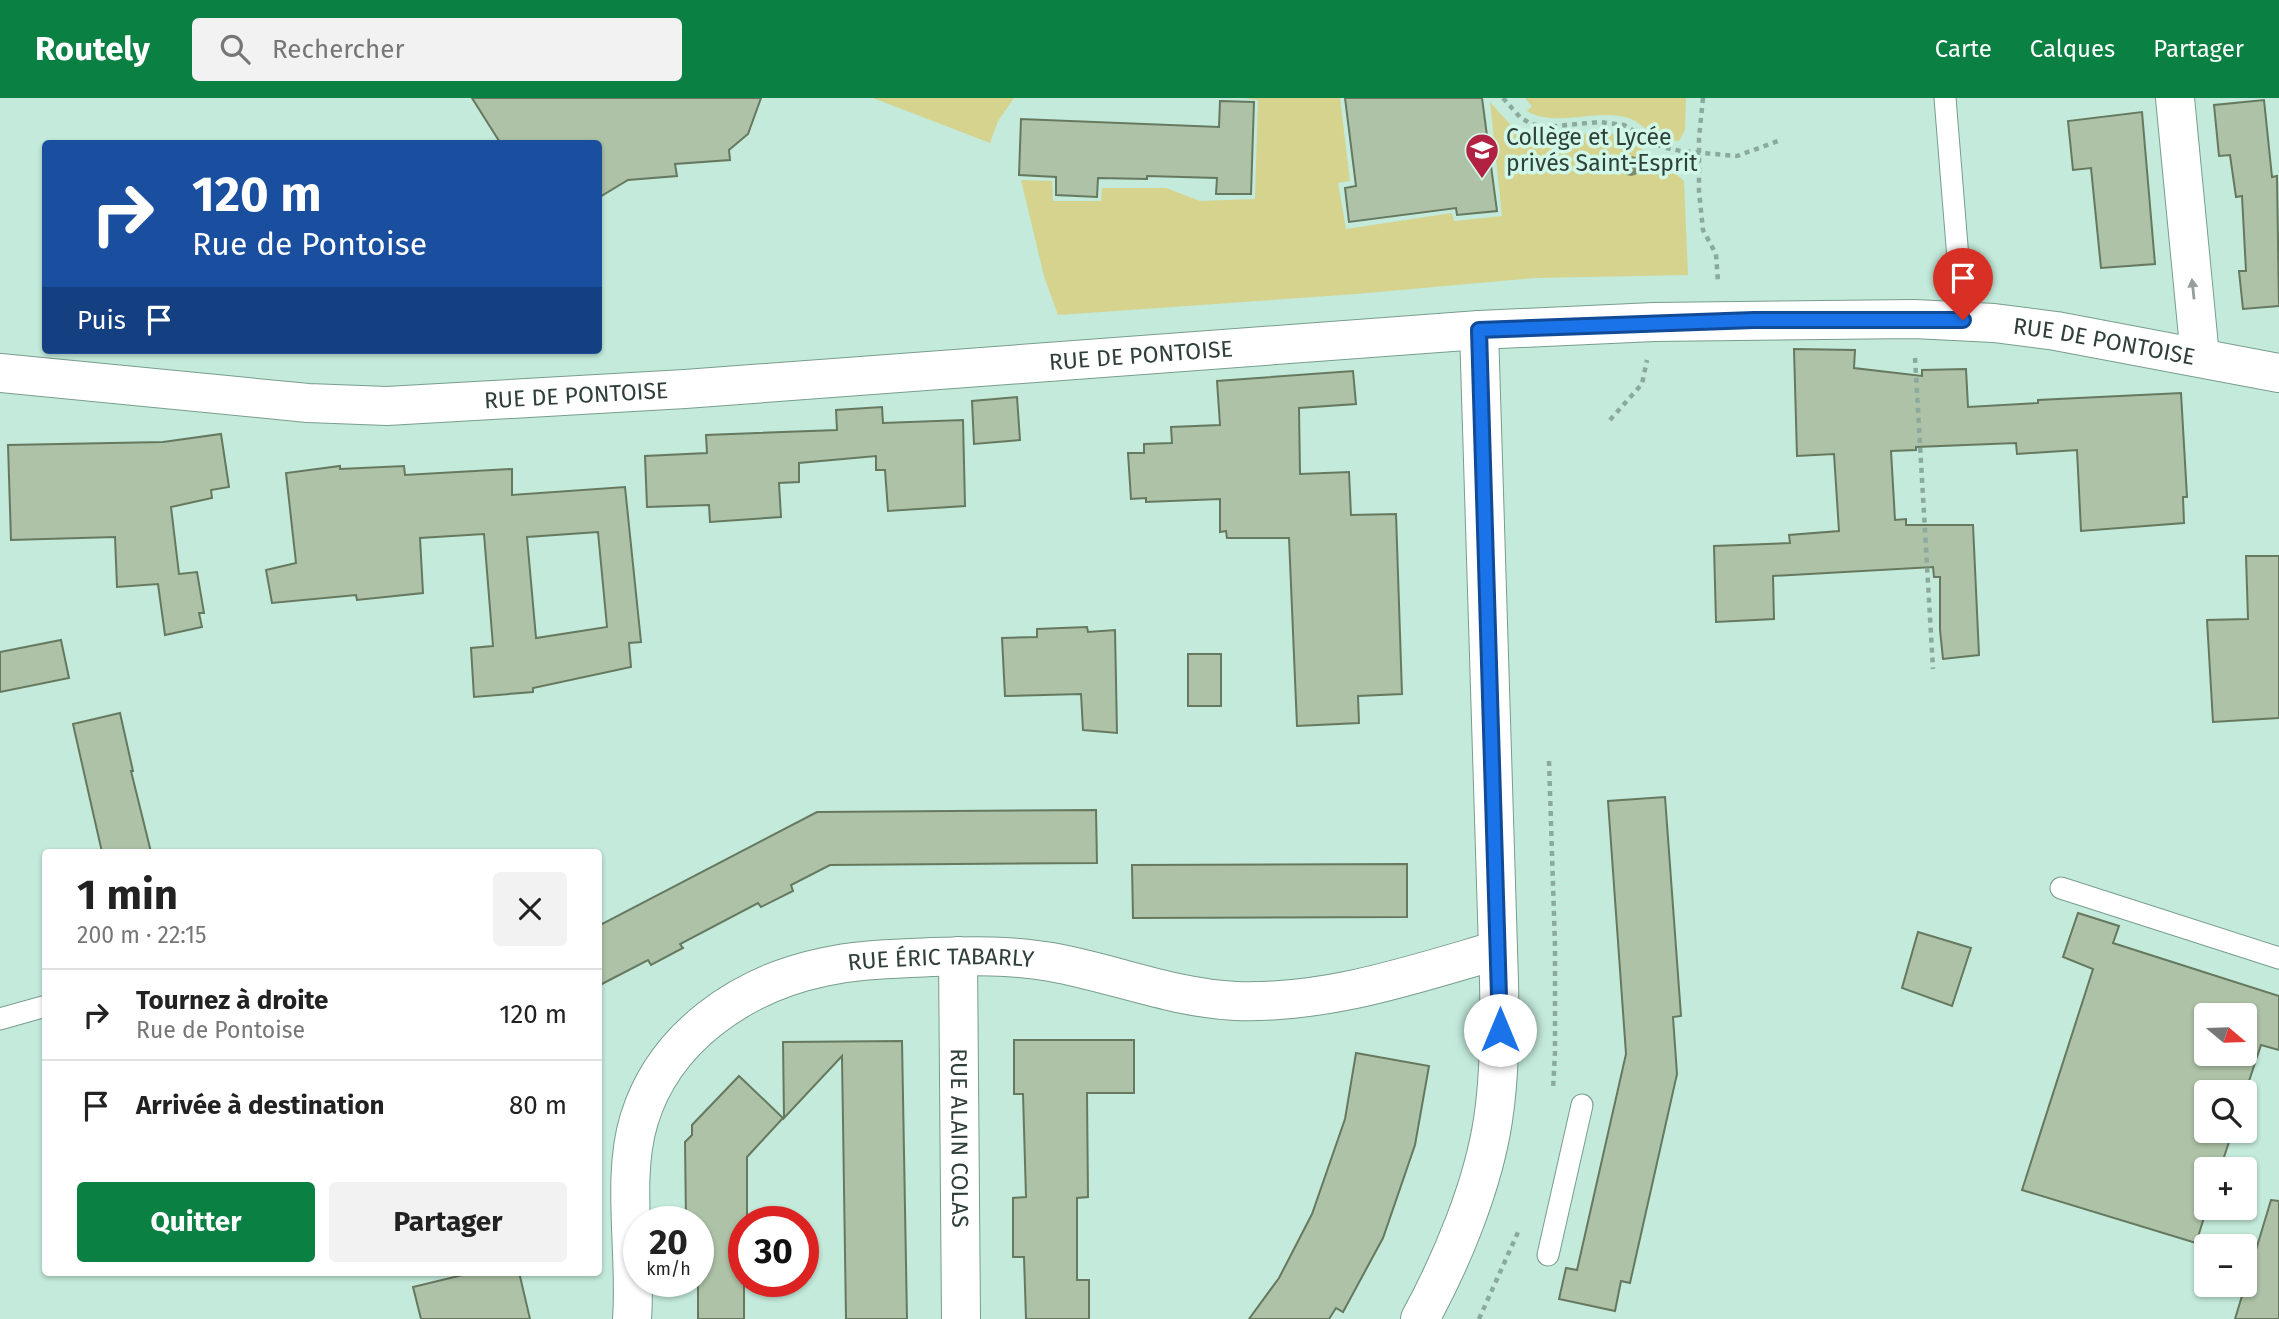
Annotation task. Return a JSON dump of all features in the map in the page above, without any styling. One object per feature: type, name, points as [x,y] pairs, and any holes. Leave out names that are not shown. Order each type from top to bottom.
[{"type":"street","points":[[2175,98],[2200,357]]},
{"type":"street","name":"RUE DE PONTOISE","points":[[0,373],[322,404],[387,406],[716,387],[1479,330],[1654,322],[1914,319],[1963,320],[2056,331],[2279,373]]},
{"type":"street","points":[[1420,1319],[1478,1182],[1491,1131],[1499,1047],[1479,330]]},
{"type":"street","name":"RUE ÉRIC TABARLY","points":[[632,1319],[635,1273],[631,1177],[632,1151],[638,1121],[661,1071],[681,1045],[720,1011],[747,995],[797,974],[849,962],[1013,957],[1052,962],[1189,995],[1234,1000],[1270,1000],[1344,992],[1419,974],[1498,950]]},
{"type":"street","name":"RUE ALAIN COLAS","points":[[958,957],[961,1319]]},
{"type":"lane","points":[[1944,98],[1963,320]]},
{"type":"lane","points":[[2061,888],[2279,958]]},
{"type":"lane","points":[[0,1019],[42,1007]]},
{"type":"lane","points":[[1548,1255],[1582,1105]]},
{"type":"path","points":[[1503,98],[1520,117],[1531,124],[1546,127],[1599,122],[1623,125],[1662,147],[1681,151],[1737,156],[1781,140]]},
{"type":"path","points":[[1703,98],[1699,152],[1703,230],[1716,254]]},
{"type":"path","points":[[1914,319],[1918,439],[1933,669]]},
{"type":"path","points":[[1610,421],[1642,384],[1654,322]]},
{"type":"shaded area","points":[[873,98],[1014,98],[998,121],[990,143]]},
{"type":"shaded area","points":[[1242,98],[1340,98],[1350,181],[1338,183],[1346,229],[1452,213],[1454,221],[1502,216],[1490,102],[1517,132],[1537,135],[1610,133],[1626,139],[1651,155],[1677,159],[1677,175],[1684,181],[1688,275],[1535,278],[1356,294],[1058,315],[1044,276],[1021,180],[1052,181],[1053,201],[1101,201],[1102,188],[1166,188],[1200,201],[1255,199],[1258,100]]},
{"type":"shaded area","points":[[1525,98],[1686,98],[1685,130],[1679,141],[1668,140],[1660,138],[1632,119],[1620,116],[1537,116],[1527,111],[1532,106]]},
{"type":"building","points":[[472,98],[761,98],[748,134],[729,150],[730,160],[675,164],[677,176],[628,180],[602,196],[602,140],[498,140]]},
{"type":"building","points":[[1345,98],[1482,98],[1497,211],[1457,215],[1456,208],[1349,222],[1345,188],[1356,186]]},
{"type":"building","points":[[2264,100],[2272,177],[2277,176],[2279,306],[2243,309],[2239,271],[2246,271],[2242,196],[2236,197],[2230,155],[2219,156],[2214,105]]},
{"type":"building","points":[[1220,101],[1254,102],[1251,194],[1216,194],[1217,178],[1147,176],[1147,179],[1098,178],[1097,197],[1056,195],[1056,177],[1019,175],[1021,119],[1219,127]]},
{"type":"building","points":[[2142,112],[2155,264],[2101,268],[2091,168],[2073,170],[2068,121]]},
{"type":"building","points":[[1794,349],[1855,350],[1854,368],[1922,376],[1922,370],[1966,369],[1968,407],[2038,403],[2038,400],[2181,393],[2187,497],[2183,497],[2184,523],[2081,531],[2077,450],[2017,454],[2016,443],[1916,447],[1916,450],[1891,451],[1895,520],[1906,519],[1906,525],[1973,525],[1979,655],[1943,659],[1940,577],[1934,577],[1933,567],[1773,576],[1774,619],[1716,622],[1714,546],[1790,543],[1789,535],[1839,531],[1834,454],[1797,456]]},
{"type":"building","points":[[1353,371],[1356,404],[1299,408],[1300,474],[1349,472],[1351,515],[1396,514],[1402,694],[1358,696],[1359,723],[1297,726],[1289,538],[1227,538],[1226,531],[1220,532],[1220,499],[1146,502],[1146,498],[1131,499],[1128,453],[1144,453],[1144,444],[1172,443],[1171,427],[1220,425],[1217,381]]},
{"type":"building","points":[[1017,397],[1020,440],[974,444],[972,401]]},
{"type":"building","points":[[882,407],[883,423],[963,420],[965,506],[888,511],[885,470],[876,470],[876,456],[799,463],[799,482],[779,483],[781,517],[710,522],[709,505],[647,507],[645,456],[707,453],[706,435],[837,430],[836,410]]},
{"type":"building","points":[[221,434],[229,487],[211,490],[212,498],[171,507],[179,574],[197,572],[204,613],[199,613],[202,627],[165,635],[158,584],[117,587],[115,537],[11,540],[8,445],[163,442]]},
{"type":"building","points":[[340,466],[340,469],[404,466],[405,475],[512,469],[512,495],[625,487],[641,642],[629,643],[631,667],[533,688],[533,692],[474,697],[471,648],[493,646],[484,534],[420,538],[423,593],[357,600],[356,595],[272,603],[266,570],[296,563],[286,473]],"holes":[[[598,532],[607,627],[536,638],[527,537]]]},
{"type":"building","points":[[2246,556],[2279,556],[2279,718],[2213,722],[2207,620],[2248,619]]},
{"type":"building","points":[[1087,627],[1088,632],[1115,630],[1117,733],[1083,730],[1081,694],[1005,696],[1002,638],[1037,637],[1037,629]]},
{"type":"building","points":[[61,640],[69,678],[0,692],[0,652]]},
{"type":"building","points":[[1188,654],[1221,654],[1221,706],[1188,706]]},
{"type":"building","points":[[120,713],[150,849],[101,849],[73,724]]},
{"type":"building","points":[[1665,797],[1681,1016],[1673,1017],[1677,1074],[1630,1283],[1621,1281],[1615,1311],[1559,1299],[1566,1268],[1577,1270],[1626,1054],[1608,801]]},
{"type":"building","points":[[1096,810],[1097,863],[830,865],[791,885],[793,891],[761,907],[758,903],[680,944],[683,948],[651,965],[648,960],[602,984],[602,924],[817,812]]},
{"type":"building","points":[[1407,864],[1407,917],[1133,918],[1132,865]]},
{"type":"building","points":[[2078,913],[2119,926],[2113,943],[2279,996],[2279,1050],[2261,1045],[2258,1054],[2258,1003],[2194,1003],[2194,1066],[2254,1066],[2249,1080],[2194,1080],[2194,1143],[2229,1143],[2224,1157],[2194,1157],[2194,1220],[2203,1220],[2199,1234],[2194,1234],[2194,1242],[2022,1190],[2093,969],[2063,957]]},
{"type":"building","points":[[1918,932],[1971,948],[1952,1006],[1902,988]]},
{"type":"building","points":[[1014,1040],[1134,1040],[1134,1093],[1087,1093],[1088,1197],[1077,1198],[1077,1280],[1089,1280],[1089,1319],[1026,1319],[1024,1257],[1013,1257],[1013,1198],[1026,1197],[1023,1094],[1014,1094]]},
{"type":"building","points":[[902,1041],[907,1319],[846,1319],[842,1056],[784,1118],[783,1042]]},
{"type":"building","points":[[1356,1053],[1429,1066],[1415,1145],[1383,1238],[1343,1312],[1336,1308],[1329,1319],[1249,1319],[1279,1278],[1312,1214],[1345,1119]]},
{"type":"building","points":[[739,1076],[783,1118],[747,1157],[747,1206],[728,1206],[728,1297],[744,1297],[744,1319],[698,1319],[698,1297],[714,1297],[714,1206],[686,1206],[685,1142],[692,1135],[692,1125]]},
{"type":"building","points":[[2271,1200],[2279,1201],[2279,1319],[2235,1319],[2242,1297],[2257,1297],[2257,1246]]},
{"type":"building","points":[[458,1276],[520,1276],[530,1319],[421,1319],[413,1287]]},
{"type":"place","name":"Collège et Lycée privés Saint-Esprit","points":[[1482,180]]},
{"type":"route","points":[[1500,1030],[1479,330],[1654,322],[1963,320]]}]
